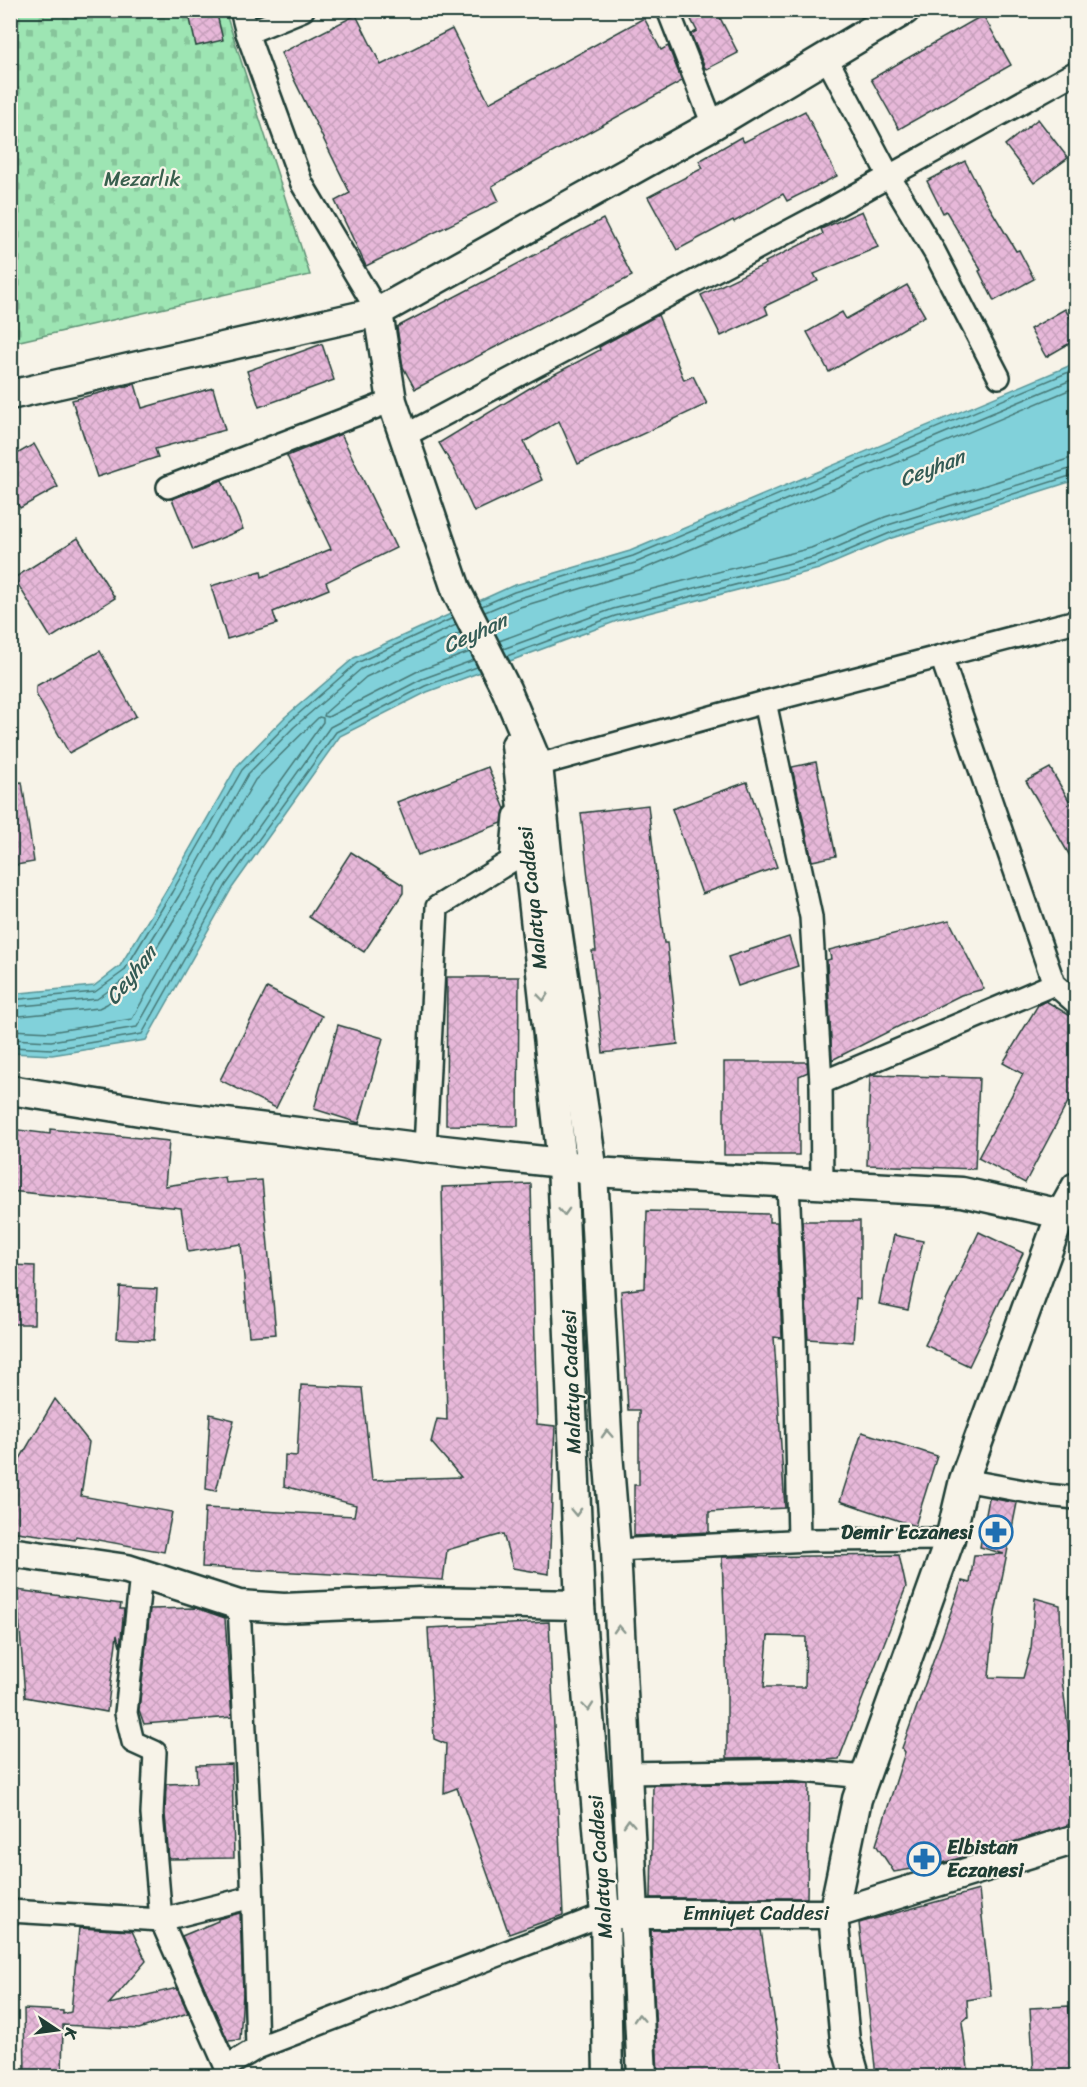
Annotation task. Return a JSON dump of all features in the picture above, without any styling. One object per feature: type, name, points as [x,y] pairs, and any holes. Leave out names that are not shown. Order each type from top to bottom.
[{"type":"street","points":[[241,10],[247,33],[302,184],[378,312],[392,401],[457,592],[506,689],[529,766],[550,882],[593,1172],[616,1550],[642,2076]]},
{"type":"street","points":[[247,33],[303,10]]},
{"type":"street","points":[[668,10],[713,125]]},
{"type":"street","points":[[10,395],[378,312],[713,125],[903,11]]},
{"type":"street","points":[[826,57],[889,176],[935,253],[999,377]]},
{"type":"street","points":[[404,436],[889,176],[1077,72]]},
{"type":"street","points":[[168,487],[392,401]]},
{"type":"street","points":[[529,766],[1077,621]]},
{"type":"street","points":[[941,656],[1054,984],[1077,1003]]},
{"type":"street","points":[[765,702],[811,917],[821,1083],[822,1184]]},
{"type":"street","points":[[425,1148],[437,907],[511,861],[529,766]]},
{"type":"street","name":"Malatya Caddesi","points":[[529,766],[521,797],[562,1163],[580,1605],[605,1914],[608,2076]]},
{"type":"street","points":[[821,1083],[1054,984]]},
{"type":"street","points":[[10,1090],[171,1116],[562,1163],[593,1172],[962,1192],[1061,1214]]},
{"type":"street","points":[[788,1183],[795,1340],[799,1540]]},
{"type":"street","points":[[855,2076],[845,2041],[833,1914],[857,1799],[950,1539],[964,1480],[1061,1214],[1077,1187]]},
{"type":"street","points":[[964,1480],[1045,1495],[1077,1498]]},
{"type":"street","points":[[616,1550],[799,1540],[950,1539]]},
{"type":"street","points":[[10,1552],[127,1569],[239,1605],[285,1608],[420,1602],[580,1605]]},
{"type":"street","points":[[141,1575],[126,1713],[133,1742],[155,1752],[152,1814],[161,1920],[227,2072],[257,2048],[605,1914]]},
{"type":"street","points":[[239,1605],[257,2048]]},
{"type":"street","points":[[626,1773],[793,1770],[864,1777]]},
{"type":"street","name":"Emniyet Caddesi","points":[[605,1914],[833,1914],[1077,1839]]},
{"type":"street","points":[[10,1911],[161,1920],[252,1897]]},
{"type":"green space","name":"Mezarlık","points":[[10,11],[225,11],[310,275],[11,343]]},
{"type":"water","name":"Ceyhan","points":[[1076,363],[1076,480],[892,538],[819,569],[617,621],[427,692],[340,736],[232,888],[146,1040],[52,1055],[11,1053],[10,994],[94,986],[120,966],[237,766],[285,717],[354,658],[512,586],[630,551]]},
{"type":"building","points":[[188,10],[216,10],[223,40],[196,46]]},
{"type":"building","points":[[686,10],[716,10],[738,53],[705,68],[691,34],[697,31]]},
{"type":"building","points":[[356,15],[381,65],[452,29],[489,103],[644,18],[661,50],[668,46],[682,81],[492,186],[499,201],[366,266],[335,201],[350,193],[281,53]]},
{"type":"building","points":[[983,15],[1011,65],[899,129],[871,79]]},
{"type":"building","points":[[805,111],[837,176],[787,201],[783,194],[734,222],[733,220],[677,250],[648,197],[703,168],[699,161],[741,137],[744,142]]},
{"type":"building","points":[[1038,119],[1068,158],[1034,183],[1005,145]]},
{"type":"building","points":[[965,161],[984,198],[1016,251],[1019,250],[1034,279],[994,301],[979,271],[981,270],[946,211],[943,213],[927,181]]},
{"type":"building","points":[[862,211],[878,247],[814,274],[818,281],[765,306],[768,314],[721,336],[701,295],[823,234],[821,229]]},
{"type":"building","points":[[603,219],[632,276],[415,389],[403,367],[397,327]]},
{"type":"building","points":[[907,285],[925,316],[829,372],[807,332],[842,312],[846,319]]},
{"type":"building","points":[[1065,309],[1077,329],[1077,339],[1046,357],[1030,329]]},
{"type":"building","points":[[658,315],[684,380],[693,376],[707,404],[578,464],[559,421],[524,442],[542,480],[474,512],[454,468],[439,443],[538,383],[600,350],[599,347]]},
{"type":"building","points":[[322,344],[334,380],[259,407],[247,371]]},
{"type":"building","points":[[135,384],[142,408],[213,388],[225,430],[155,449],[158,457],[97,477],[72,400]]},
{"type":"building","points":[[341,434],[396,548],[326,582],[329,589],[273,612],[277,624],[227,639],[211,586],[261,571],[262,577],[331,549],[287,456]]},
{"type":"building","points":[[34,444],[58,487],[20,508],[10,492],[10,458]]},
{"type":"building","points":[[222,480],[243,529],[193,550],[172,499]]},
{"type":"building","points":[[78,538],[115,598],[51,638],[14,578]]},
{"type":"building","points":[[100,651],[136,716],[69,753],[36,694],[36,686]]},
{"type":"building","points":[[816,762],[836,856],[812,861],[792,767]]},
{"type":"building","points":[[488,767],[505,809],[502,823],[418,855],[397,802]]},
{"type":"building","points":[[1050,768],[1077,814],[1077,868],[1026,781]]},
{"type":"building","points":[[22,782],[34,862],[10,866],[10,783]]},
{"type":"building","points":[[747,782],[777,867],[702,894],[672,809]]},
{"type":"building","points":[[648,805],[678,1044],[603,1053],[592,951],[596,951],[581,813]]},
{"type":"building","points":[[351,852],[403,885],[403,893],[364,952],[309,917]]},
{"type":"building","points":[[949,920],[984,989],[961,995],[832,1060],[827,960],[831,959],[829,950]]},
{"type":"building","points":[[789,937],[798,966],[738,986],[728,957]]},
{"type":"building","points":[[447,977],[519,977],[518,1126],[446,1125]]},
{"type":"building","points":[[267,988],[322,1016],[276,1108],[220,1080]]},
{"type":"building","points":[[1046,1001],[1077,1020],[1077,1091],[1070,1103],[1068,1102],[1025,1183],[978,1158],[1023,1074],[1003,1063],[1038,1005]]},
{"type":"building","points":[[338,1025],[383,1038],[359,1123],[314,1109]]},
{"type":"building","points":[[724,1062],[807,1062],[808,1072],[799,1076],[799,1155],[724,1155]]},
{"type":"building","points":[[870,1076],[979,1078],[975,1169],[867,1165]]},
{"type":"building","points":[[10,1129],[50,1134],[50,1129],[169,1141],[165,1186],[225,1177],[226,1183],[262,1180],[276,1334],[249,1336],[241,1244],[188,1252],[181,1208],[10,1191]]},
{"type":"building","points":[[531,1184],[537,1424],[555,1426],[549,1574],[513,1568],[503,1534],[447,1550],[443,1580],[202,1567],[205,1508],[354,1516],[356,1505],[284,1486],[285,1455],[297,1456],[301,1385],[362,1388],[372,1480],[461,1477],[431,1442],[437,1419],[447,1420],[442,1187]]},
{"type":"building","points":[[647,1211],[769,1214],[769,1222],[777,1222],[782,1338],[774,1337],[785,1508],[709,1512],[709,1532],[634,1536],[634,1485],[639,1485],[639,1410],[628,1410],[621,1291],[645,1288]]},
{"type":"building","points":[[802,1221],[860,1221],[860,1299],[856,1298],[853,1342],[808,1339]]},
{"type":"building","points":[[979,1232],[1023,1253],[969,1366],[925,1345]]},
{"type":"building","points":[[894,1235],[923,1241],[908,1310],[879,1304]]},
{"type":"building","points":[[10,1265],[35,1266],[34,1324],[10,1324]]},
{"type":"building","points":[[120,1287],[157,1289],[154,1340],[117,1338]]},
{"type":"building","points":[[55,1399],[89,1442],[81,1496],[172,1512],[164,1552],[76,1536],[75,1540],[10,1531],[10,1476]]},
{"type":"building","points":[[210,1414],[234,1420],[216,1491],[206,1489]]},
{"type":"building","points":[[862,1432],[937,1456],[915,1526],[840,1501]]},
{"type":"building","points":[[989,1498],[1017,1503],[995,1613],[989,1677],[1023,1678],[1031,1649],[1035,1598],[1060,1605],[1062,1679],[1071,1751],[1077,1750],[1077,1789],[1071,1791],[1077,1823],[936,1865],[894,1872],[876,1845],[905,1752],[902,1748],[962,1581],[970,1583],[974,1555],[1004,1554],[980,1547]]},
{"type":"building","points":[[899,1555],[906,1587],[839,1759],[727,1758],[722,1557]],"holes":[[[768,1636],[806,1637],[805,1687],[764,1687]]]},
{"type":"building","points":[[17,1590],[121,1604],[120,1609],[124,1609],[120,1647],[117,1635],[107,1712],[25,1697]]},
{"type":"building","points":[[196,1608],[225,1618],[232,1717],[144,1724],[139,1710],[150,1609]]},
{"type":"building","points":[[549,1622],[563,1915],[509,1934],[457,1788],[444,1793],[446,1744],[434,1739],[428,1628]]},
{"type":"building","points":[[232,1764],[234,1858],[169,1859],[165,1814],[166,1784],[197,1783],[196,1765]]},
{"type":"building","points":[[809,1784],[807,1898],[651,1898],[653,1785]]},
{"type":"building","points":[[979,1890],[991,1996],[967,2000],[968,2017],[962,2022],[969,2076],[876,2076],[859,1923]]},
{"type":"building","points":[[240,1913],[243,1992],[240,2040],[228,2041],[182,1936],[218,1921],[218,1919]]},
{"type":"building","points":[[79,1928],[132,1931],[146,1961],[109,2004],[177,1988],[188,2013],[139,2029],[63,2025],[62,2076],[25,2076],[24,2009],[63,2011],[63,2014],[71,2012]]},
{"type":"building","points":[[651,1930],[761,1930],[783,2076],[658,2076]]},
{"type":"building","points":[[1069,2006],[1073,2076],[1034,2076],[1030,2008]]},
{"type":"place","name":"Demir Eczanesi","points":[[996,1532]]},
{"type":"place","name":"Elbistan Eczanesi","points":[[924,1859]]}]
